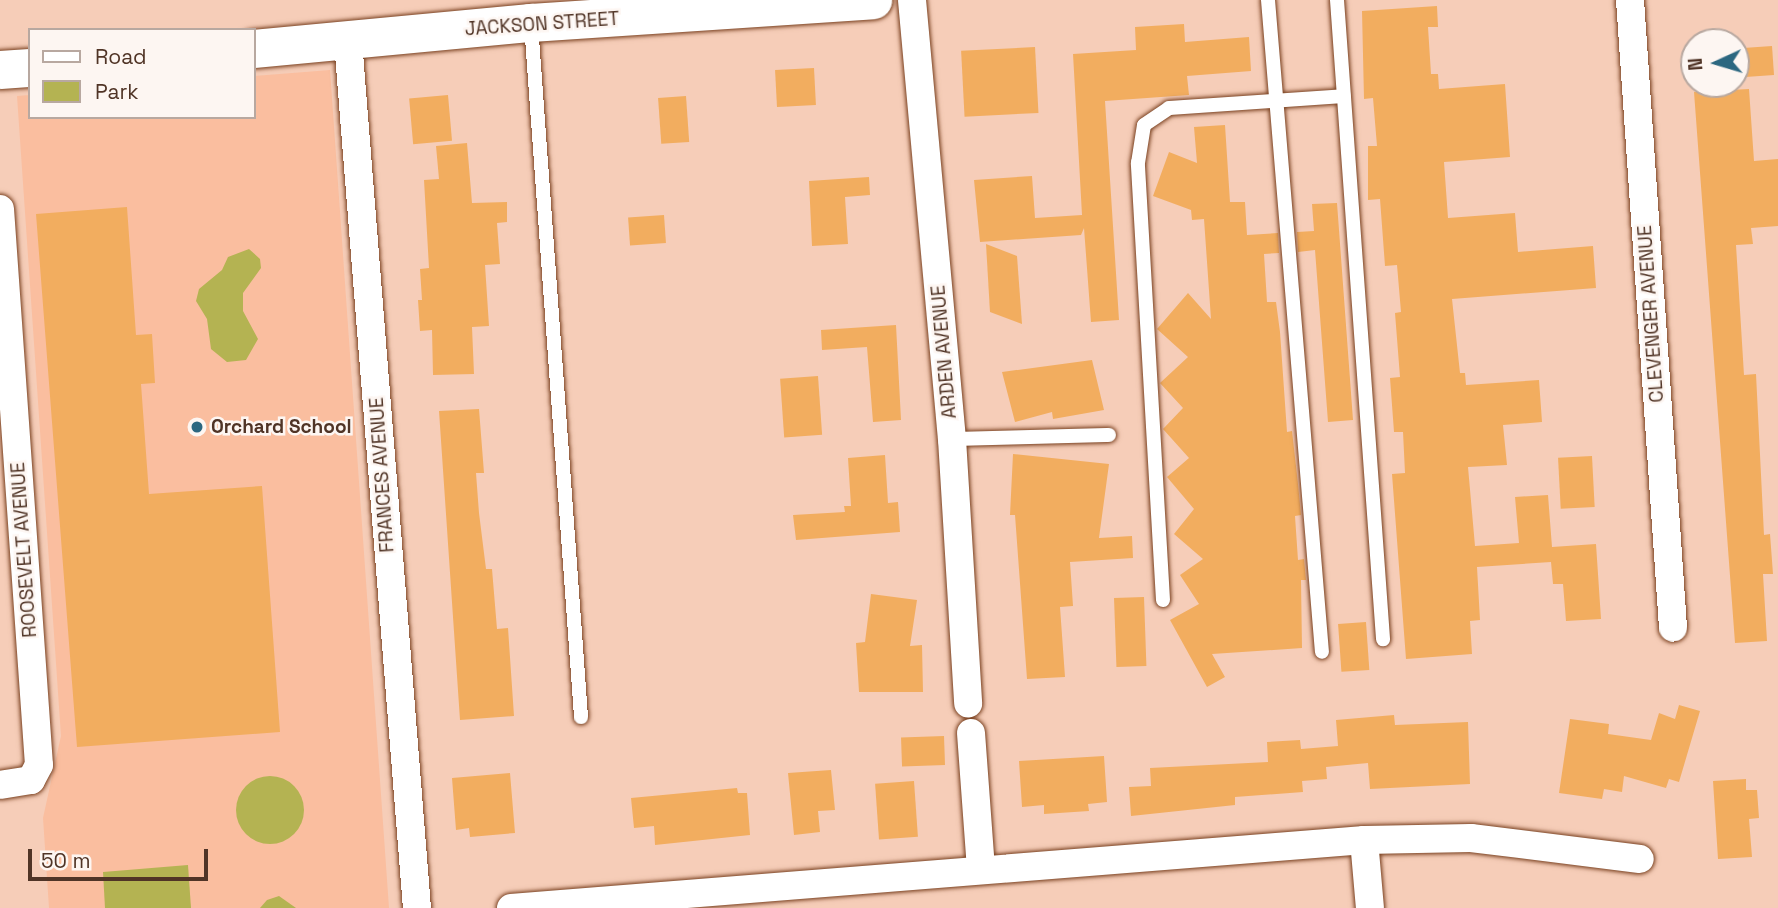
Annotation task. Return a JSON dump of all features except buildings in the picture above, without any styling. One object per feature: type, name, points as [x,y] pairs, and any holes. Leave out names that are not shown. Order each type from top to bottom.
[{"type":"street","name":"JACKSON STREET","points":[[256,49],[726,6],[873,0]]},
{"type":"street","name":"ARDEN AVENUE","points":[[912,0],[952,439],[968,704]]},
{"type":"street","name":"CLEVENGER AVENUE","points":[[1630,0],[1673,628]]},
{"type":"street","name":"FRANCES AVENUE","points":[[348,41],[417,908]]},
{"type":"street","points":[[0,70],[28,68]]},
{"type":"street","name":"ROOSEVELT AVENUE","points":[[0,209],[39,765],[31,780],[0,785]]},
{"type":"street","points":[[971,733],[981,869]]},
{"type":"street","points":[[510,908],[1364,840],[1471,838],[1640,859]]},
{"type":"street","points":[[1364,840],[1370,908]]},
{"type":"lane","points":[[1268,0],[1322,652]]},
{"type":"lane","points":[[1337,0],[1383,639]]},
{"type":"lane","points":[[531,23],[581,717]]},
{"type":"lane","points":[[1163,600],[1138,163],[1144,125],[1169,108],[1344,96]]},
{"type":"lane","points":[[952,439],[1109,435]]},
{"type":"shaded area","name":"Orchard School","points":[[330,70],[389,908],[49,908],[43,818],[61,736],[17,96],[28,95],[28,119],[256,119],[256,76]]},
{"type":"green space","points":[[249,249],[260,259],[261,268],[243,293],[243,311],[258,339],[246,360],[227,362],[211,349],[207,319],[196,301],[199,289],[222,270],[228,257]]},
{"type":"green space","points":[[270,776],[283,779],[294,786],[301,797],[304,810],[301,823],[294,834],[283,841],[270,844],[257,841],[246,834],[239,823],[236,810],[239,797],[246,786],[257,779]]},
{"type":"green space","points":[[188,865],[191,908],[105,908],[103,872]]},
{"type":"green space","points":[[279,896],[296,908],[260,908],[267,900]]},
{"type":"place","name":"Orchard School","points":[[197,427]]}]
